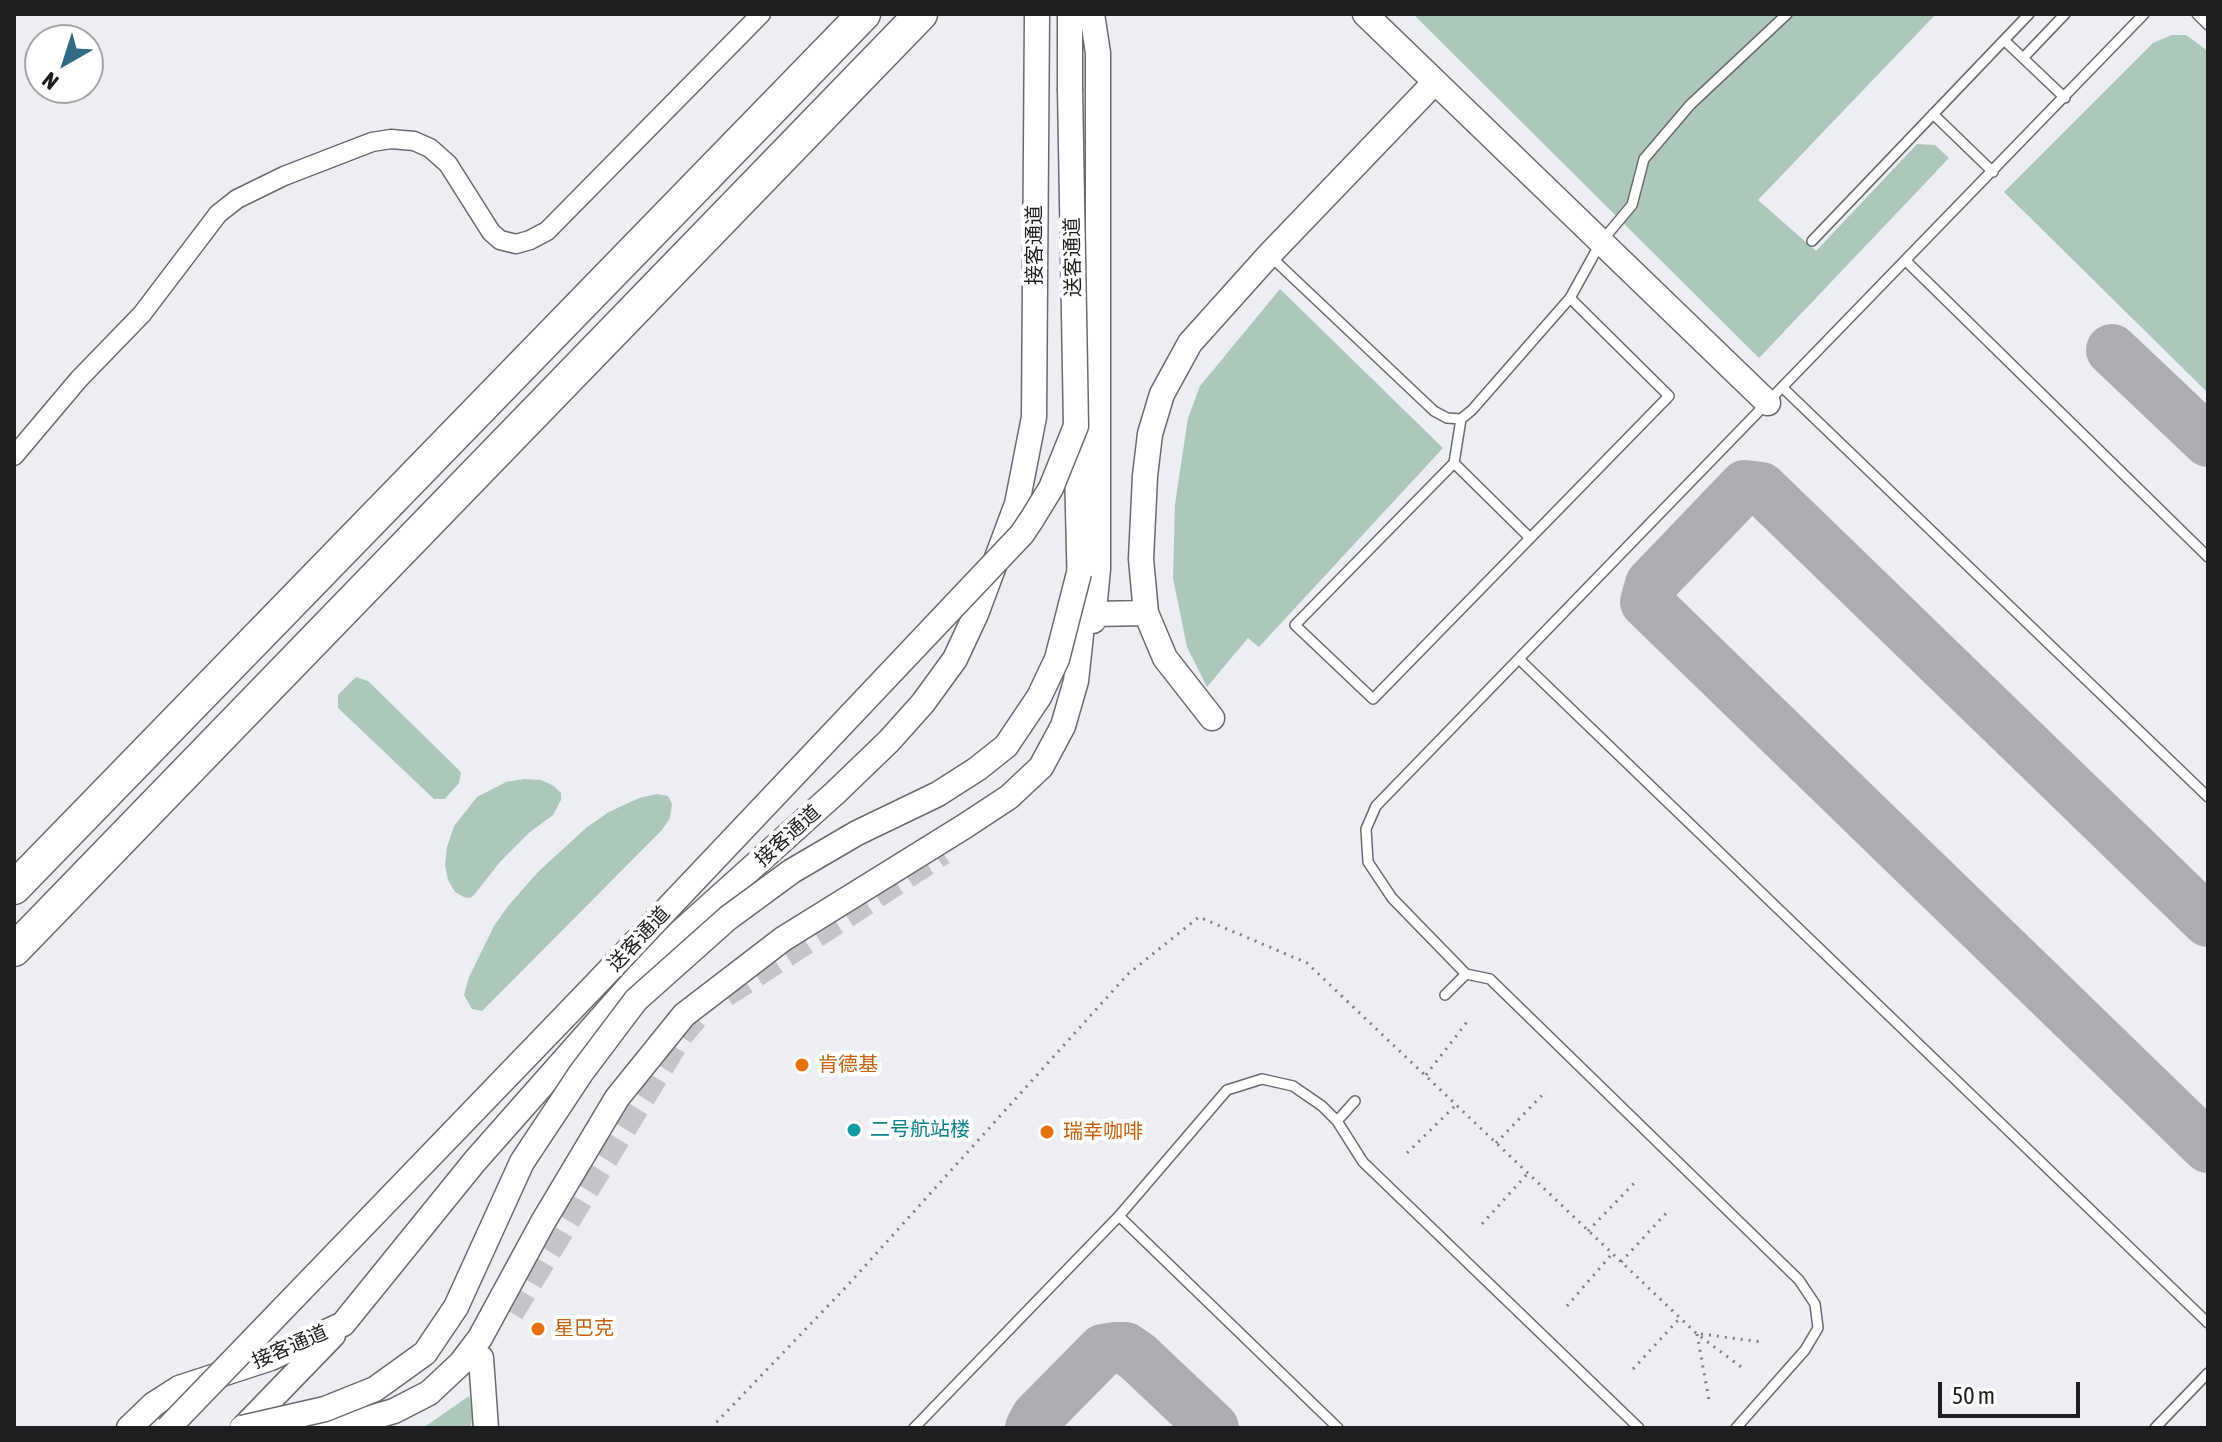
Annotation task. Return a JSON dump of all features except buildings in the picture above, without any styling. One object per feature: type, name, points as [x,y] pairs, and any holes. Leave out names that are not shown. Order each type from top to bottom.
[{"type":"highway","points":[[14,888],[864,14]]},
{"type":"highway","points":[[14,950],[921,14]]},
{"type":"main road","name":"接客通道","points":[[129,1428],[154,1404],[179,1388],[271,1358],[343,1324],[475,1161],[665,946],[889,741],[923,703],[955,659],[976,614],[1017,504],[1034,417],[1037,14]]},
{"type":"main road","name":"送客通道","points":[[279,1428],[360,1421],[394,1411],[429,1393],[461,1363],[480,1338],[543,1222],[617,1098],[684,1015],[783,939],[1009,797],[1033,776],[1057,742],[1076,681],[1081,635],[1070,14]]},
{"type":"main road","points":[[975,832],[1035,787],[1066,744],[1077,713],[1094,614],[1098,569],[1098,53],[1092,14]]},
{"type":"main road","points":[[1365,14],[1601,242],[1776,395]]},
{"type":"main road","points":[[1212,718],[1165,658],[1146,613],[1141,559],[1145,476],[1150,434],[1158,405],[1174,367],[1190,343],[1269,255],[1435,82]]},
{"type":"main road","name":"送客通道","points":[[168,1428],[597,983],[1022,534],[1051,488],[1076,426]]},
{"type":"main road","name":"送客通道","points":[[242,1428],[325,1409],[362,1394],[405,1369],[425,1353],[456,1307],[522,1162],[581,1073],[636,1000],[728,918],[792,871],[857,833],[938,794],[1006,746],[1039,697],[1057,659],[1079,573]]},
{"type":"main road","points":[[1094,614],[1146,613]]},
{"type":"main road","points":[[368,1428],[412,1414],[444,1397],[481,1358],[512,1313]]},
{"type":"main road","points":[[242,1428],[343,1324]]},
{"type":"main road","points":[[481,1358],[486,1428]]},
{"type":"street","points":[[14,456],[79,379],[142,314],[218,214],[237,199],[284,176],[372,142],[391,139],[414,141],[430,148],[448,164],[491,232],[500,240],[516,244],[530,240],[547,231],[761,14]]},
{"type":"lane","points":[[1570,298],[1669,396],[1373,699],[1295,625],[1454,463],[1461,419],[1570,298],[1601,242],[1632,205],[1644,159],[1690,105],[1787,14]]},
{"type":"lane","points":[[1812,241],[2029,14]]},
{"type":"lane","points":[[2023,58],[2065,14]]},
{"type":"lane","points":[[1736,1428],[1805,1350],[1818,1328],[1815,1304],[1799,1280],[1490,979],[1466,974],[1379,882],[1368,862],[1366,829],[1376,806],[2144,14]]},
{"type":"lane","points":[[2197,14],[2208,25]]},
{"type":"lane","points":[[2004,40],[2065,98]]},
{"type":"lane","points":[[1933,114],[1993,172]]},
{"type":"lane","points":[[1269,255],[1434,411],[1447,418],[1461,419]]},
{"type":"lane","points":[[1906,261],[2208,557]]},
{"type":"lane","points":[[1776,395],[2208,797]]},
{"type":"lane","points":[[1454,463],[1530,538]]},
{"type":"lane","points":[[1519,659],[2208,1323]]},
{"type":"lane","points":[[1445,995],[1466,974]]},
{"type":"lane","points":[[914,1428],[1119,1216],[1227,1090],[1262,1079],[1293,1086],[1322,1106],[1337,1121],[1363,1162],[1639,1428]]},
{"type":"lane","points":[[1337,1121],[1355,1101]]},
{"type":"lane","points":[[1119,1216],[1338,1428]]},
{"type":"lane","points":[[2155,1428],[2208,1373]]},
{"type":"path","points":[[1425,1076],[1470,1018]]},
{"type":"path","points":[[1496,1143],[1546,1091]]},
{"type":"path","points":[[1407,1153],[1456,1105]]},
{"type":"path","points":[[1482,1224],[1528,1173]]},
{"type":"path","points":[[1588,1231],[1638,1179]]},
{"type":"path","points":[[1621,1262],[1669,1210]]},
{"type":"path","points":[[1567,1306],[1612,1254]]},
{"type":"path","points":[[1633,1369],[1680,1318]]},
{"type":"path","points":[[1697,1334],[1762,1342]]},
{"type":"path","points":[[1697,1334],[1744,1369]]},
{"type":"path","points":[[1697,1334],[1709,1400]]},
{"type":"green space","points":[[1413,14],[1936,14],[1758,200],[1816,251],[1917,144],[1935,145],[1949,158],[1759,358]]},
{"type":"green space","points":[[2172,35],[2186,35],[2208,51],[2208,393],[2004,192],[2153,43]]},
{"type":"green space","points":[[1280,289],[1443,448],[1259,647],[1248,638],[1207,687],[1187,647],[1173,578],[1175,504],[1188,418],[1200,386]]},
{"type":"green space","points":[[356,677],[368,681],[461,773],[459,783],[445,799],[434,799],[338,708],[338,695]]},
{"type":"green space","points":[[541,780],[561,793],[553,815],[530,832],[500,862],[474,895],[470,898],[455,892],[445,865],[454,826],[477,797],[506,782]]},
{"type":"green space","points":[[657,794],[668,796],[672,804],[670,818],[662,830],[482,1011],[472,1009],[464,995],[469,977],[494,926],[508,906],[538,872],[587,827],[609,812],[639,798]]},
{"type":"green space","points":[[469,1396],[474,1413],[470,1428],[423,1428]]},
{"type":"taxiway","points":[[2112,350],[2208,441]]},
{"type":"taxiway","points":[[2208,921],[1761,488],[1745,486],[1651,584],[1646,602],[2208,1147]]},
{"type":"taxiway","points":[[1031,1428],[1037,1417],[1103,1350],[1116,1348],[1125,1348],[1138,1357],[1213,1428]]},
{"type":"tunnel","points":[[726,995],[943,853]]},
{"type":"tunnel","points":[[512,1313],[683,1033],[697,1017]]},
{"type":"place","name":"肯德基","points":[[802,1065]]},
{"type":"place","name":"二号航站楼","points":[[854,1130]]},
{"type":"place","name":"瑞幸咖啡","points":[[1047,1132]]},
{"type":"place","name":"星巴克","points":[[538,1329]]}]
